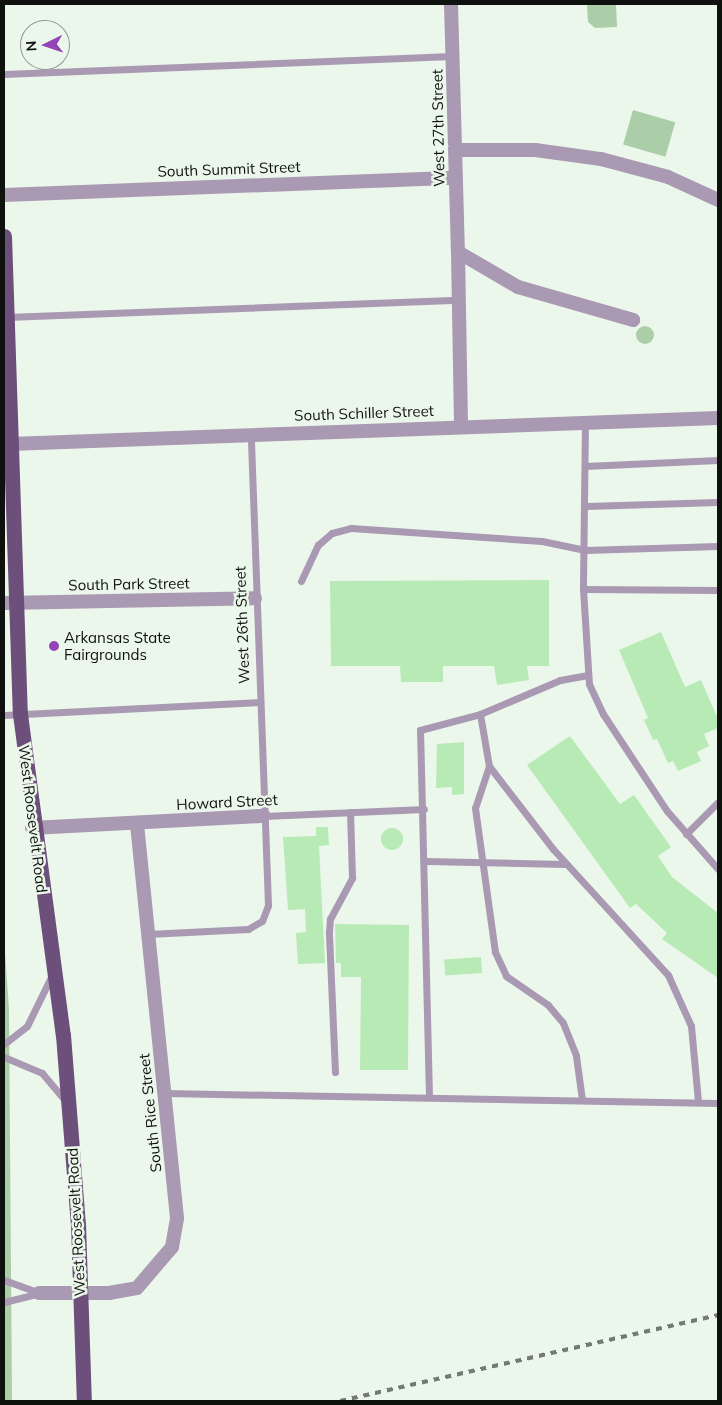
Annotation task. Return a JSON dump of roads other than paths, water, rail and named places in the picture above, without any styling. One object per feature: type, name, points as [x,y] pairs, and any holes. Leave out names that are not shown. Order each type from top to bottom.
[{"type":"main road","name":"West Roosevelt Road","points":[[4,236],[7,317],[6,384],[10,444],[8,495],[10,603],[32,828],[55,971],[70,1105],[78,1224],[84,1401]]},
{"type":"street","name":"West 27th Street","points":[[451,4],[456,150],[454,178],[458,252],[461,425]]},
{"type":"street","points":[[456,150],[535,150],[602,159],[668,177],[718,200]]},
{"type":"street","name":"South Summit Street","points":[[4,195],[454,178]]},
{"type":"street","points":[[458,252],[518,287],[633,320]]},
{"type":"street","name":"South Schiller Street","points":[[10,444],[461,425],[718,418]]},
{"type":"street","name":"South Park Street","points":[[10,603],[255,598]]},
{"type":"street","name":"Howard Street","points":[[32,828],[264,816]]},
{"type":"street","name":"South Rice Street","points":[[39,1293],[109,1293],[137,1288],[172,1247],[177,1218],[137,824]]},
{"type":"lane","points":[[4,74],[452,56]]},
{"type":"lane","points":[[7,317],[459,300]]},
{"type":"lane","points":[[585,421],[586,506],[583,589],[588,675],[603,714],[686,834],[718,869]]},
{"type":"lane","name":"West 26th Street","points":[[148,934],[248,929],[262,921],[268,905],[258,702],[251,434]]},
{"type":"lane","points":[[586,466],[718,460]]},
{"type":"lane","points":[[586,506],[718,502]]},
{"type":"lane","points":[[301,581],[318,545],[332,533],[351,528],[542,541],[585,550],[718,546]]},
{"type":"lane","points":[[583,589],[718,590]]},
{"type":"lane","points":[[429,1097],[424,808],[420,730],[480,714],[560,680],[588,675]]},
{"type":"lane","points":[[4,715],[258,702]]},
{"type":"lane","points":[[480,714],[489,766],[475,808],[498,963],[506,976],[548,1005],[563,1023],[576,1056],[582,1100]]},
{"type":"lane","points":[[489,766],[566,864],[668,975],[691,1026],[698,1102]]},
{"type":"lane","points":[[686,834],[718,802]]},
{"type":"lane","name":"Howard Street","points":[[264,816],[424,808]]},
{"type":"lane","points":[[335,1072],[330,919],[352,878],[350,812]]},
{"type":"lane","points":[[425,861],[566,864]]},
{"type":"lane","points":[[4,1044],[27,1026],[55,971]]},
{"type":"lane","points":[[4,1057],[42,1073],[70,1105]]},
{"type":"lane","points":[[165,1093],[718,1103]]},
{"type":"lane","name":"South Rice Street","points":[[4,1280],[39,1293]]},
{"type":"lane","name":"South Rice Street","points":[[4,1302],[39,1293]]},
{"type":"railway","points":[[340,1401],[718,1315]]},
{"type":"place","name":"Arkansas State Fairgrounds","points":[[54,646]]}]
